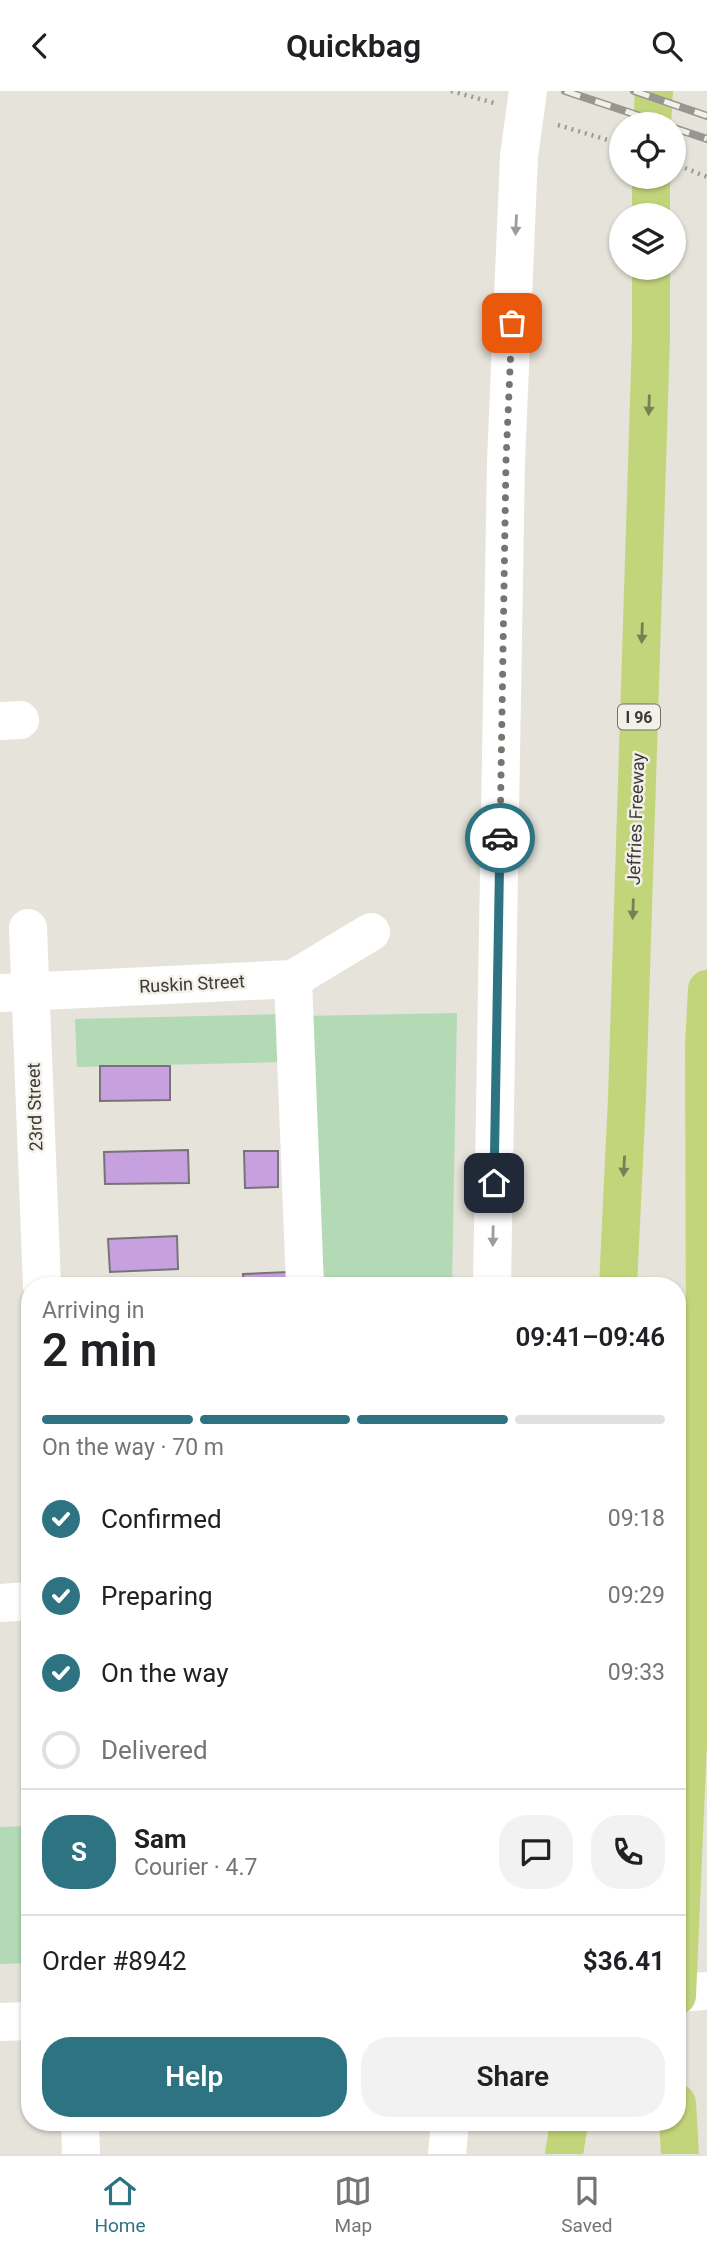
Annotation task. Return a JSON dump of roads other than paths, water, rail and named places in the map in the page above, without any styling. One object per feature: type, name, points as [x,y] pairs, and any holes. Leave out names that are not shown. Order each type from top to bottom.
[{"type":"highway","points":[[653,112],[654,91]]},
{"type":"highway","name":"Jeffries Freeway","points":[[618,1277],[627,1098],[651,280]]},
{"type":"highway","points":[[686,1787],[705,1350],[704,1046],[707,989]]},
{"type":"highway","points":[[565,2154],[568,2131]]},
{"type":"highway","points":[[576,2131],[576,2154]]},
{"type":"highway","points":[[663,2154],[665,2131]]},
{"type":"highway","points":[[679,2131],[680,2154]]},
{"type":"street","points":[[492,1277],[506,461],[519,156],[528,91]]},
{"type":"street","name":"23rd Street","points":[[28,928],[15,992],[41,1277]]},
{"type":"street","name":"Ruskin Street","points":[[15,992],[293,979],[371,932]]},
{"type":"street","points":[[293,979],[305,1277]]},
{"type":"street","points":[[0,1603],[21,1602]]},
{"type":"street","points":[[686,1993],[707,1991]]},
{"type":"street","points":[[0,2022],[21,2021]]},
{"type":"street","points":[[80,2131],[81,2154]]},
{"type":"street","points":[[447,2154],[449,2131]]},
{"type":"railway","points":[[565,91],[628,112]]},
{"type":"railway","points":[[634,91],[707,116]]},
{"type":"railway","points":[[686,132],[707,139]]}]
